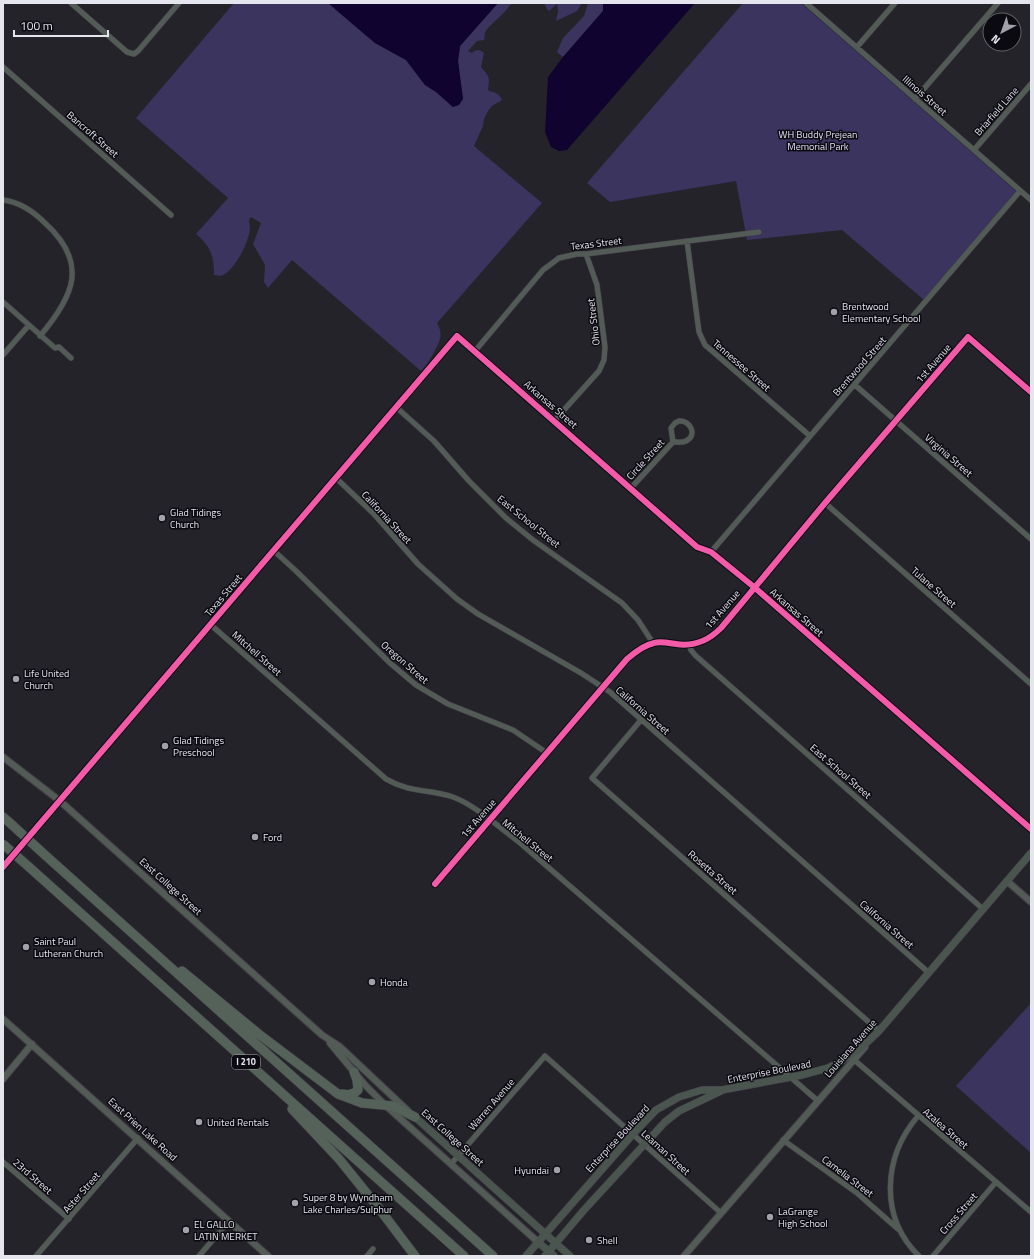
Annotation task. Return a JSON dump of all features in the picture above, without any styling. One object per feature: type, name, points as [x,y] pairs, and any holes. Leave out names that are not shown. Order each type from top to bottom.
[{"type":"highway","name":"I 210","points":[[3,817],[494,1256]]},
{"type":"highway","name":"I 210","points":[[3,844],[464,1256]]},
{"type":"highway","points":[[145,945],[187,975],[260,1036],[344,1098],[362,1103],[392,1106],[415,1117]]},
{"type":"highway","points":[[254,1069],[339,1159],[413,1254]]},
{"type":"highway","points":[[338,1094],[354,1094],[358,1090],[354,1072]]},
{"type":"main road","name":"Louisiana Avenue","points":[[879,1031],[1031,853]]},
{"type":"main road","name":"Enterprise Boulevad","points":[[722,1090],[791,1077],[828,1068],[852,1058],[879,1031]]},
{"type":"main road","name":"Enterprise Boulevard","points":[[526,1256],[632,1134],[656,1110],[679,1096],[702,1090],[722,1090]]},
{"type":"main road","points":[[549,1255],[556,1243],[584,1210],[666,1122],[679,1111],[722,1090]]},
{"type":"main road","name":"East College Street","points":[[415,1117],[570,1256]]},
{"type":"main road","name":"East College Street","points":[[538,1242],[549,1255]]},
{"type":"street","points":[[71,3],[127,52],[134,54],[179,3]]},
{"type":"street","name":"Illinois Street","points":[[806,3],[1031,200]]},
{"type":"street","points":[[857,47],[895,3]]},
{"type":"street","points":[[915,99],[998,3]]},
{"type":"street","name":"Bancroft Street","points":[[3,67],[171,215]]},
{"type":"street","name":"Briarfield Lane","points":[[974,150],[1031,84]]},
{"type":"street","name":"Brentwood Street","points":[[711,552],[1020,191]]},
{"type":"street","points":[[3,200],[22,206],[42,219],[58,237],[71,259],[73,274],[69,295],[57,315],[40,336]]},
{"type":"street","name":"Texas Street","points":[[474,351],[547,267],[559,258],[759,232]]},
{"type":"street","name":"Tennessee Street","points":[[687,241],[699,332],[702,340],[711,350],[810,436]]},
{"type":"street","name":"Ohio Street","points":[[554,421],[599,371],[604,360],[606,347],[597,285],[586,254]]},
{"type":"street","points":[[3,302],[40,336],[55,348],[59,348],[71,358]]},
{"type":"street","points":[[3,355],[29,325]]},
{"type":"street","name":"Texas Street","points":[[3,867],[457,336]]},
{"type":"street","name":"Arkansas Street","points":[[457,336],[697,547],[711,552],[754,587],[1031,830]]},
{"type":"street","name":"1st Avenue","points":[[435,884],[627,659],[653,643],[689,645],[704,641],[716,633],[968,337],[1031,392]]},
{"type":"street","name":"Virginia Street","points":[[854,385],[1031,539]]},
{"type":"street","name":"East School Street","points":[[396,408],[434,440],[469,481],[506,518],[543,547],[622,603],[638,620],[653,643]]},
{"type":"street","name":"Circle Street","points":[[631,488],[672,442],[671,431],[673,425],[678,421],[688,424],[692,430],[688,440],[672,442]]},
{"type":"street","name":"California Street","points":[[336,478],[374,514],[418,564],[457,599],[497,626],[603,687],[928,972]]},
{"type":"street","name":"Tulane Street","points":[[825,504],[1031,684]]},
{"type":"street","name":"Oregon Street","points":[[274,551],[390,663],[416,686],[448,704],[512,730],[547,753]]},
{"type":"street","name":"Mitchell Street","points":[[211,625],[386,779],[405,788],[437,793],[455,798],[470,806],[527,848],[818,1101]]},
{"type":"street","name":"East School Street","points":[[689,645],[690,650],[695,655],[983,910]]},
{"type":"street","name":"Rosetta Street","points":[[641,720],[592,778],[879,1031]]},
{"type":"street","name":"East College Street","points":[[3,757],[60,800],[322,1035],[385,1105],[538,1242]]},
{"type":"street","points":[[1007,881],[1031,902]]},
{"type":"street","name":"East Prien Lake Road","points":[[3,1018],[268,1256]]},
{"type":"street","name":"East College Street","points":[[322,1035],[339,1046],[415,1117]]},
{"type":"street","points":[[3,1079],[32,1044]]},
{"type":"street","name":"Leaman Street","points":[[545,1056],[722,1213]]},
{"type":"street","name":"Warren Avenue","points":[[451,1164],[545,1056]]},
{"type":"street","name":"Louisiana Avenue","points":[[684,1256],[818,1101],[852,1058]]},
{"type":"street","name":"Azalea Street","points":[[852,1058],[1031,1212]]},
{"type":"street","points":[[918,1116],[911,1124],[898,1145],[892,1169],[890,1192],[899,1229],[920,1256]]},
{"type":"street","name":"Aster Street","points":[[36,1256],[138,1138]]},
{"type":"street","name":"Camelia Street","points":[[784,1140],[857,1193],[899,1229]]},
{"type":"street","name":"23rd Street","points":[[3,1162],[69,1219]]},
{"type":"street","name":"Cross Street","points":[[933,1256],[996,1182]]},
{"type":"street","points":[[199,1256],[229,1221]]},
{"type":"street","points":[[367,1256],[373,1250]]},
{"type":"green space","points":[[234,3],[328,3],[375,43],[406,60],[425,85],[436,92],[453,107],[463,99],[458,61],[460,46],[498,3],[516,3],[510,5],[486,30],[484,40],[477,41],[468,51],[472,53],[476,50],[480,50],[484,53],[481,67],[488,77],[488,89],[489,91],[499,95],[502,100],[492,106],[488,111],[474,146],[542,203],[437,323],[441,336],[440,340],[426,366],[421,371],[292,260],[268,288],[264,282],[265,265],[253,244],[261,223],[251,217],[249,220],[249,235],[244,249],[236,263],[231,269],[221,276],[214,275],[211,252],[196,234],[228,198],[136,118]]},
{"type":"green space","points":[[544,3],[582,3],[577,11],[556,21],[558,11],[557,4],[549,11]]},
{"type":"green space","points":[[588,3],[603,3],[603,11],[563,57],[557,52],[563,38],[584,16]]},
{"type":"green space","name":"WH Buddy Prejean Memorial Park","points":[[743,3],[801,3],[1017,192],[924,300],[842,230],[747,240],[736,181],[610,202],[587,183]]},
{"type":"green space","points":[[1031,1003],[1031,1153],[956,1086]]},
{"type":"shaded area","points":[[328,3],[498,3],[460,46],[458,61],[463,99],[459,105],[453,107],[436,92],[425,85],[406,60],[375,43]]},
{"type":"shaded area","points":[[603,3],[695,3],[567,150],[559,151],[551,147],[545,132],[548,77],[563,57],[603,11]]},
{"type":"cycle path","points":[[3,867],[457,336],[697,547],[711,552],[754,587],[1031,829]]},
{"type":"cycle path","points":[[435,884],[627,659],[650,644],[659,642],[683,645],[695,644],[706,640],[721,628],[825,503],[968,337],[1031,392]]},
{"type":"place","name":"Brentwood Elementary School","points":[[834,312]]},
{"type":"place","name":"Glad Tidings Church","points":[[162,518]]},
{"type":"place","name":"Life United Church","points":[[16,679]]},
{"type":"place","name":"Glad Tidings Preschool","points":[[165,746]]},
{"type":"place","name":"Ford","points":[[255,837]]},
{"type":"place","name":"Saint Paul Lutheran Church","points":[[26,947]]},
{"type":"place","name":"Honda","points":[[372,982]]},
{"type":"place","name":"United Rentals","points":[[199,1122]]},
{"type":"place","name":"Hyundai","points":[[557,1170]]},
{"type":"place","name":"Super 8 by Wyndham Lake Charles/Sulphur","points":[[295,1203]]},
{"type":"place","name":"LaGrange High School","points":[[770,1217]]},
{"type":"place","name":"EL GALLO LATIN MERKET","points":[[186,1230]]},
{"type":"place","name":"Shell","points":[[589,1240]]}]
